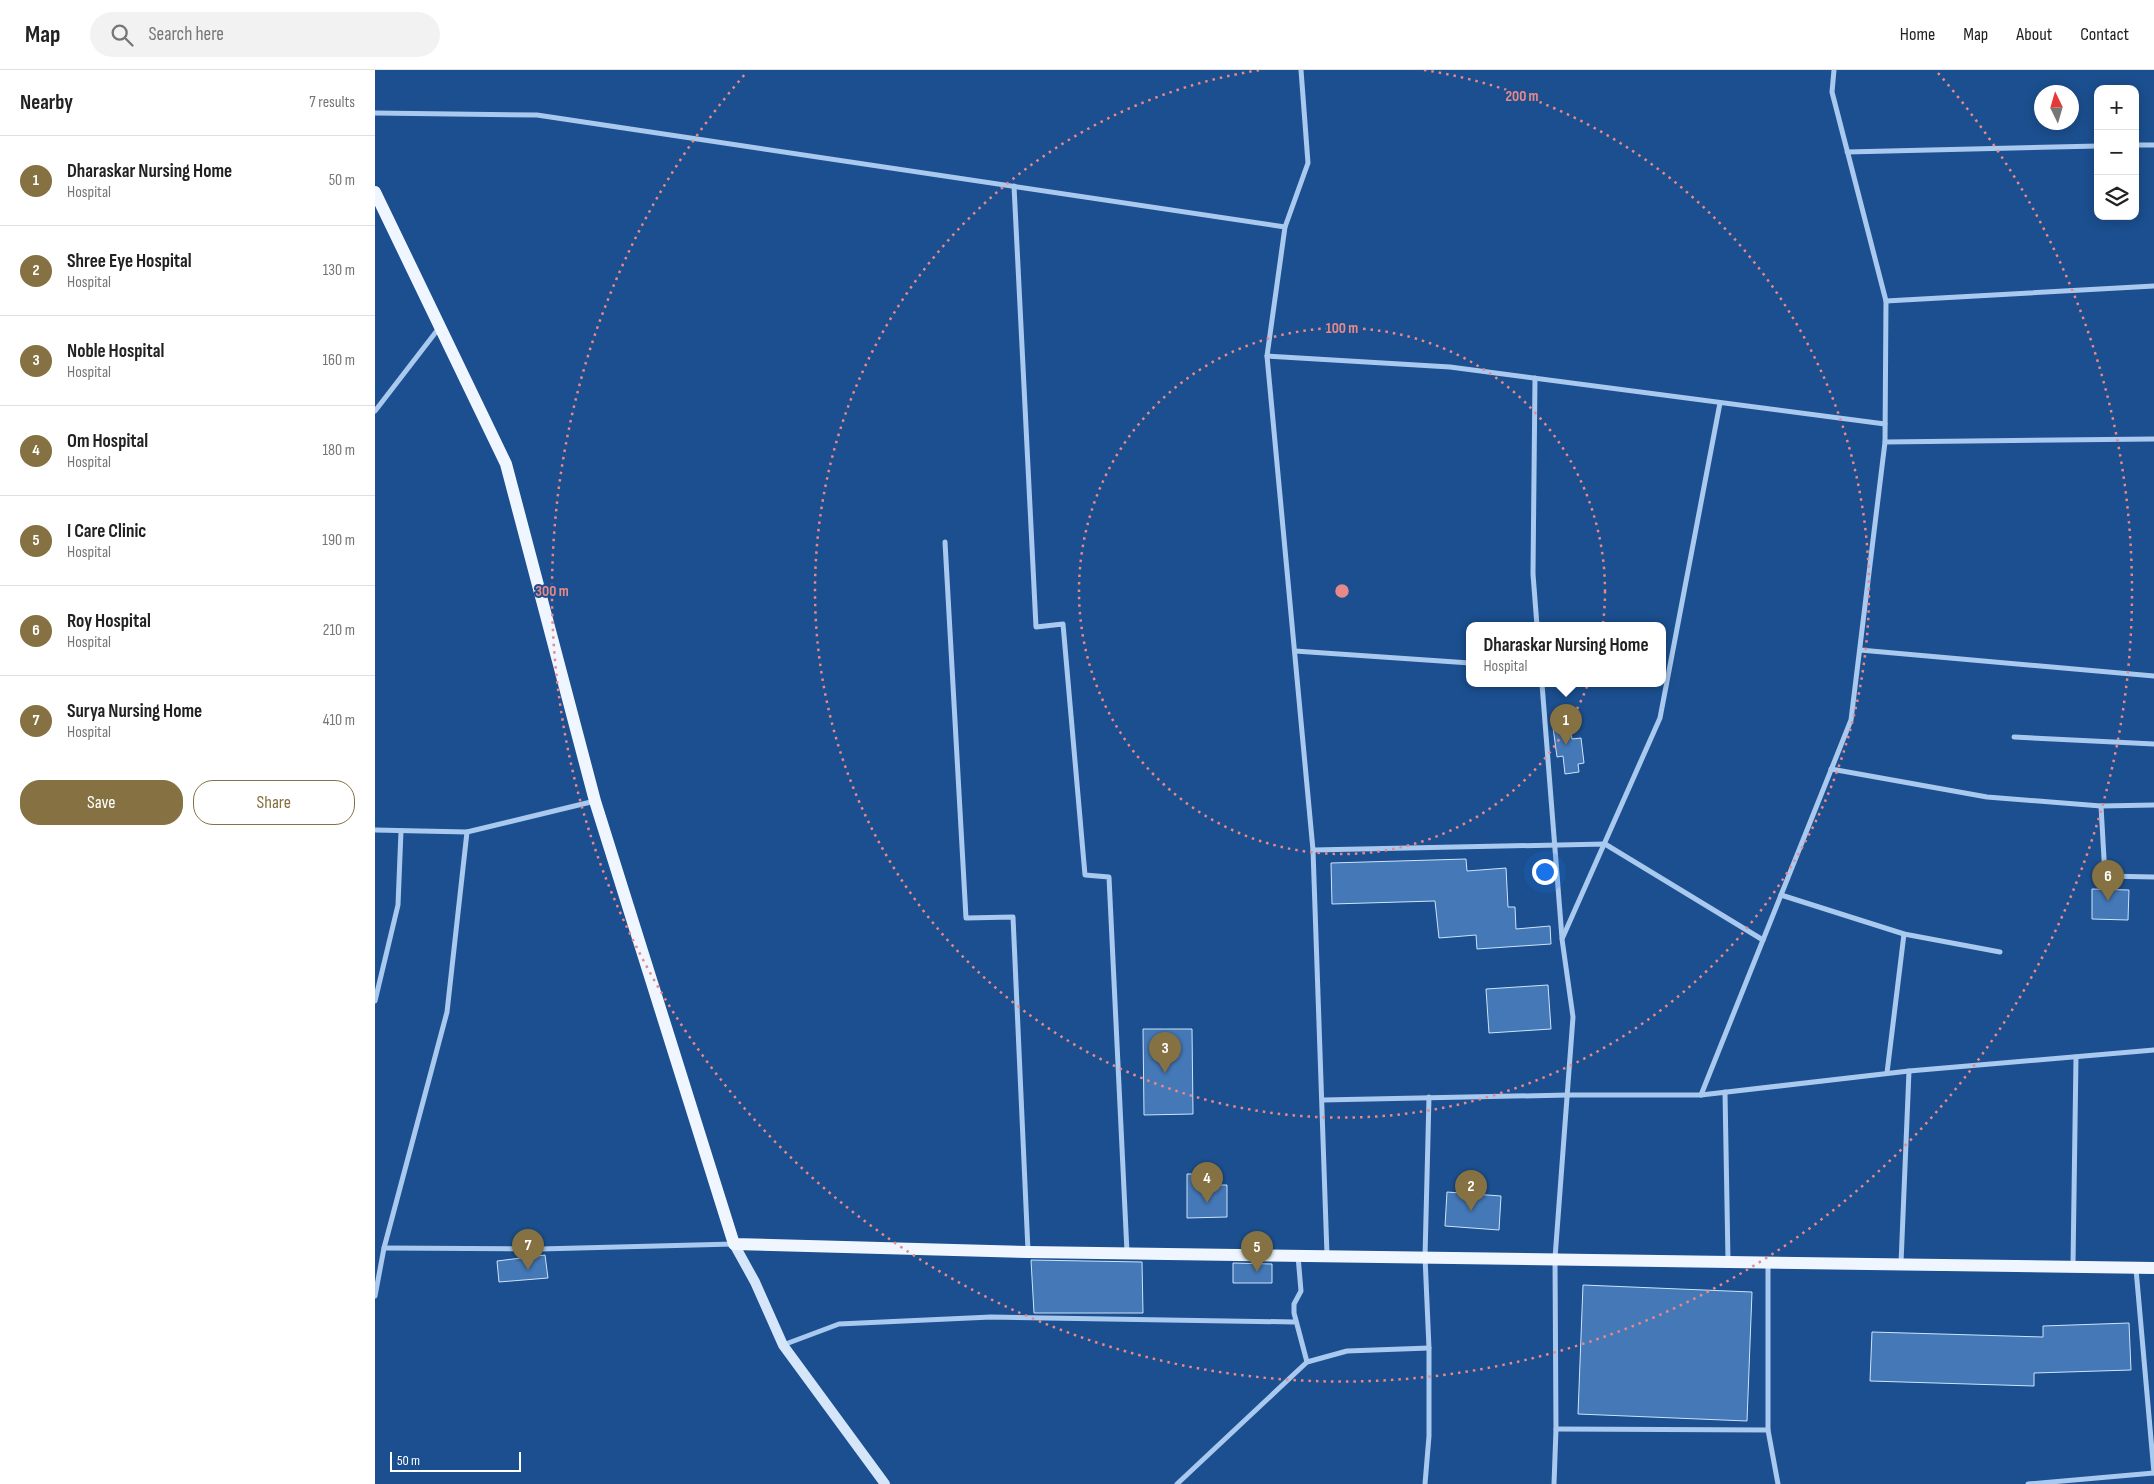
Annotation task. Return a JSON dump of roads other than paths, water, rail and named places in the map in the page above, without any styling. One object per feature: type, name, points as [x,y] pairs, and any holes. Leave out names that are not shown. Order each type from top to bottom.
[{"type":"main road","points":[[375,192],[505,464],[595,801],[735,1244],[1028,1252],[2073,1265],[2154,1268]]},
{"type":"street","points":[[1301,70],[1308,162],[1285,226],[1267,356],[1313,850],[1327,1256]]},
{"type":"street","points":[[1701,1095],[1851,720],[1885,442],[1886,301],[1832,92],[1834,70]]},
{"type":"street","points":[[375,113],[537,115],[1285,226]]},
{"type":"street","points":[[2139,145],[2154,145]]},
{"type":"street","points":[[1847,152],[2094,146]]},
{"type":"street","points":[[1014,186],[1036,627],[1063,624],[1085,875],[1109,877],[1127,1253]]},
{"type":"street","points":[[1886,301],[2154,286]]},
{"type":"street","points":[[375,411],[439,327]]},
{"type":"street","points":[[1267,356],[1450,367],[1885,424]]},
{"type":"street","points":[[1535,378],[1533,574],[1537,622]]},
{"type":"street","points":[[1666,686],[1720,403]]},
{"type":"street","points":[[1885,442],[2154,439]]},
{"type":"street","points":[[945,542],[966,918],[1013,917],[1028,1252]]},
{"type":"street","points":[[1860,650],[2154,676]]},
{"type":"street","points":[[1295,651],[1466,663]]},
{"type":"street","points":[[1542,687],[1562,939],[1573,1017],[1555,1258],[1556,1429],[1554,1484]]},
{"type":"street","points":[[1562,939],[1660,718],[1666,687]]},
{"type":"street","points":[[2014,737],[2154,744]]},
{"type":"street","points":[[1831,769],[1987,797],[2101,806],[2154,805]]},
{"type":"street","points":[[375,830],[467,832],[595,801]]},
{"type":"street","points":[[2101,806],[2105,876],[2154,877]]},
{"type":"street","points":[[375,1001],[398,905],[401,831]]},
{"type":"street","points":[[375,1296],[384,1248],[447,1012],[467,832]]},
{"type":"street","points":[[1313,850],[1605,844],[1763,940]]},
{"type":"street","points":[[1781,895],[1905,934],[2000,952]]},
{"type":"street","points":[[1887,1073],[1905,934]]},
{"type":"street","points":[[1323,1100],[1568,1095],[1701,1095],[1887,1073],[2154,1050]]},
{"type":"street","points":[[2073,1265],[2076,1057]]},
{"type":"street","points":[[1901,1263],[1909,1071]]},
{"type":"street","points":[[1725,1092],[1728,1261]]},
{"type":"street","points":[[1425,1484],[1429,1436],[1429,1348],[1425,1257],[1429,1097]]},
{"type":"street","points":[[384,1248],[531,1249],[735,1244],[755,1282],[783,1345],[885,1484]]},
{"type":"street","points":[[1298,1255],[1301,1291],[1295,1304],[1294,1322],[1307,1362]]},
{"type":"street","points":[[1768,1261],[1768,1430],[1778,1484]]},
{"type":"street","points":[[2028,1484],[2154,1473],[2136,1267]]},
{"type":"street","points":[[783,1345],[839,1324],[982,1317],[1294,1322]]},
{"type":"street","points":[[1177,1484],[1307,1362],[1347,1351],[1429,1348]]},
{"type":"street","points":[[1556,1429],[1768,1430]]},
{"type":"place","name":"Dharaskar Nursing Home","points":[[1566,745]]},
{"type":"place","name":"Roy Hospital","points":[[2108,901]]},
{"type":"place","name":"Noble Hospital","points":[[1165,1073]]},
{"type":"place","name":"Om Hospital","points":[[1207,1203]]},
{"type":"place","name":"Shree Eye Hospital","points":[[1471,1211]]},
{"type":"place","name":"Surya Nursing Home","points":[[528,1270]]},
{"type":"place","name":"I Care Clinic","points":[[1257,1272]]}]
